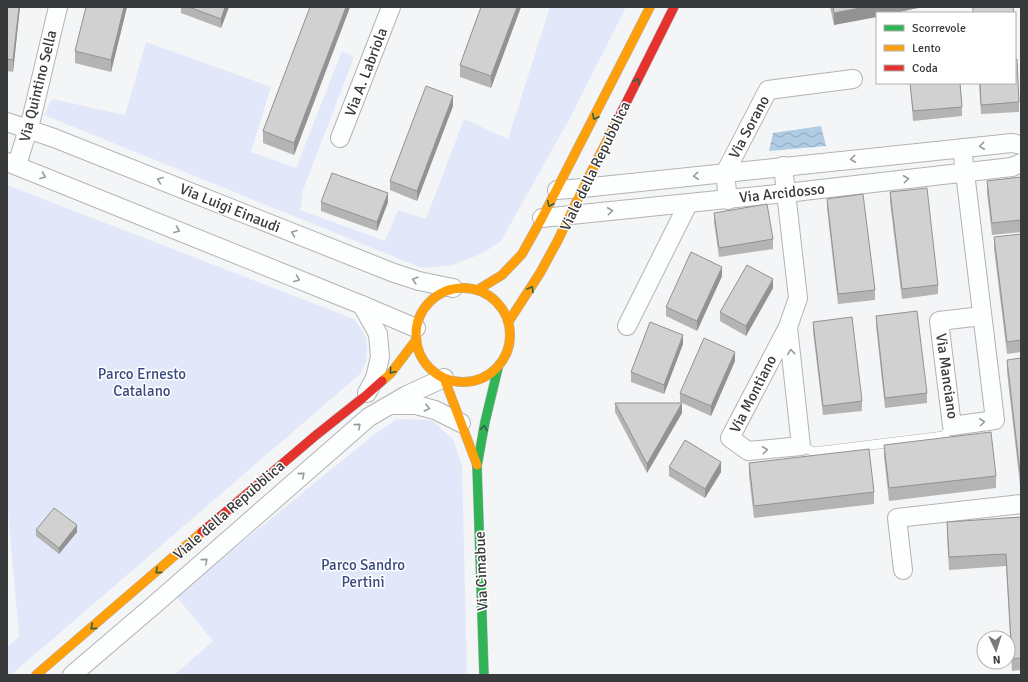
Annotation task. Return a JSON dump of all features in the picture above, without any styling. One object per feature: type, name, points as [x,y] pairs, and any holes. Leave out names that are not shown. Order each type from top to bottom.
[{"type":"main road","name":"Viale della Repubblica","points":[[479,290],[502,275],[522,254],[557,190],[650,7]]},
{"type":"main road","name":"Viale della Repubblica","points":[[509,321],[530,290],[571,216],[583,188],[674,7]]},
{"type":"main road","name":"Viale della Repubblica","points":[[465,287],[479,290],[490,295],[505,312],[509,321],[511,332],[508,352],[498,368],[487,376],[478,380],[455,382],[435,373],[420,355],[416,334],[418,318],[424,307],[432,298],[440,293],[453,288],[465,287]]},
{"type":"main road","name":"Viale della Repubblica","points":[[36,675],[315,436],[364,397],[391,373],[416,334]]},
{"type":"main road","name":"Via Cimabue","points":[[484,675],[478,466],[485,422],[498,368]]},
{"type":"main road","name":"Via Cimabue","points":[[444,378],[478,466]]},
{"type":"street","name":"Via Quintino Sella","points":[[12,164],[28,129],[32,116],[58,7]]},
{"type":"street","name":"Via A. Labriola","points":[[340,138],[391,7]]},
{"type":"street","name":"Via Sorano","points":[[728,200],[725,172],[768,90],[853,79]]},
{"type":"street","name":"Via Luigi Einaudi","points":[[7,122],[97,155],[394,273],[419,281],[453,288]]},
{"type":"street","name":"Via Arcidosso","points":[[557,190],[1012,143],[1021,145]]},
{"type":"street","name":"Via Manciano","points":[[962,148],[995,420],[952,426],[939,321],[982,316]]},
{"type":"street","name":"Via Arcidosso","points":[[542,218],[786,194],[1012,167],[1021,163]]},
{"type":"street","points":[[12,164],[362,305],[416,334]]},
{"type":"street","name":"Via Montiano","points":[[783,166],[798,298],[788,327],[730,438],[748,452],[801,446],[788,327]]},
{"type":"street","points":[[627,326],[688,204]]},
{"type":"street","points":[[362,305],[378,334],[380,357],[376,378],[364,397]]},
{"type":"street","name":"Viale della Repubblica","points":[[72,675],[369,416],[407,395],[444,378]]},
{"type":"street","points":[[390,405],[416,405],[435,410],[461,423]]},
{"type":"street","points":[[903,570],[897,518],[1021,504]]},
{"type":"lane","points":[[801,446],[814,452],[944,436],[952,426]]},
{"type":"green space","points":[[550,7],[626,7],[571,116],[501,241],[483,253],[453,265],[422,268],[44,115],[52,99],[125,115],[146,42],[271,87],[251,152],[296,168],[342,51],[354,57],[303,190],[300,210],[385,241],[398,210],[426,219],[464,119],[508,139]]},
{"type":"green space","name":"Parco Ernesto Catalano","points":[[7,185],[354,319],[366,338],[367,350],[366,362],[360,374],[11,675],[7,675],[7,647],[19,636],[7,501]]},
{"type":"green space","name":"Parco Sandro Pertini","points":[[397,419],[431,420],[453,439],[462,465],[467,675],[174,675],[213,641],[176,596],[376,433]]},
{"type":"water","points":[[821,126],[826,146],[769,151],[773,133]]},
{"type":"building","points":[[7,7],[19,7],[13,60],[7,59]]},
{"type":"building","points":[[86,7],[124,7],[111,60],[75,51]]},
{"type":"building","points":[[189,7],[225,7],[221,19]]},
{"type":"building","points":[[310,7],[346,7],[294,143],[263,131]]},
{"type":"building","points":[[481,7],[517,7],[491,76],[460,65]]},
{"type":"building","points":[[833,7],[865,7],[834,13]]},
{"type":"building","points":[[973,7],[1013,7],[1014,12],[973,12]]},
{"type":"building","points":[[1017,59],[1019,102],[981,105],[980,84],[1016,84]]},
{"type":"building","points":[[910,84],[960,84],[962,107],[913,111]]},
{"type":"building","points":[[426,86],[453,96],[417,191],[390,181]]},
{"type":"building","points":[[332,173],[388,193],[377,222],[321,202]]},
{"type":"building","points":[[1021,177],[1021,220],[992,223],[987,181]]},
{"type":"building","points":[[927,188],[938,285],[902,289],[890,192]]},
{"type":"building","points":[[863,194],[875,290],[838,294],[827,199]]},
{"type":"building","points":[[767,204],[773,239],[719,248],[714,213]]},
{"type":"building","points":[[1021,234],[1021,340],[1007,342],[994,237]]},
{"type":"building","points":[[691,252],[722,267],[697,321],[666,307]]},
{"type":"building","points":[[747,265],[773,279],[746,326],[720,312]]},
{"type":"building","points":[[917,311],[927,393],[885,398],[876,316]]},
{"type":"building","points":[[852,317],[862,401],[823,406],[813,322]]},
{"type":"building","points":[[650,322],[683,335],[664,385],[631,372]]},
{"type":"building","points":[[704,338],[735,352],[711,406],[680,393]]},
{"type":"building","points":[[1021,358],[1021,473],[1020,473],[1007,360]]},
{"type":"building","points":[[615,403],[682,403],[647,464]]},
{"type":"building","points":[[991,432],[996,476],[889,488],[884,445]]},
{"type":"building","points":[[685,440],[721,462],[705,489],[669,467]]},
{"type":"building","points":[[869,449],[874,492],[754,506],[749,463]]},
{"type":"building","points":[[54,508],[77,525],[59,548],[36,530]]},
{"type":"building","points":[[1021,517],[1021,658],[1016,659],[1016,630],[1010,630],[1006,554],[949,557],[947,522]]},
{"type":"traffic: fast","points":[[484,675],[477,466],[485,422],[498,368]]},
{"type":"traffic: slow","points":[[479,289],[502,275],[522,254],[650,7]]},
{"type":"traffic: slow","points":[[509,321],[540,273],[558,240],[619,117]]},
{"type":"traffic: slow","points":[[454,288],[472,288],[481,291],[497,301],[507,317],[510,326],[510,335],[510,344],[507,353],[497,369],[481,379],[472,382],[454,382],[445,379],[429,369],[419,353],[416,344],[416,326],[419,317],[429,301],[445,291],[454,288]]},
{"type":"traffic: slow","points":[[382,381],[391,373],[416,340]]},
{"type":"traffic: slow","points":[[444,378],[477,465]]},
{"type":"traffic: slow","points":[[36,675],[202,532]]},
{"type":"traffic: jam","points":[[619,117],[674,7]]},
{"type":"traffic: jam","points":[[202,532],[382,381]]}]
